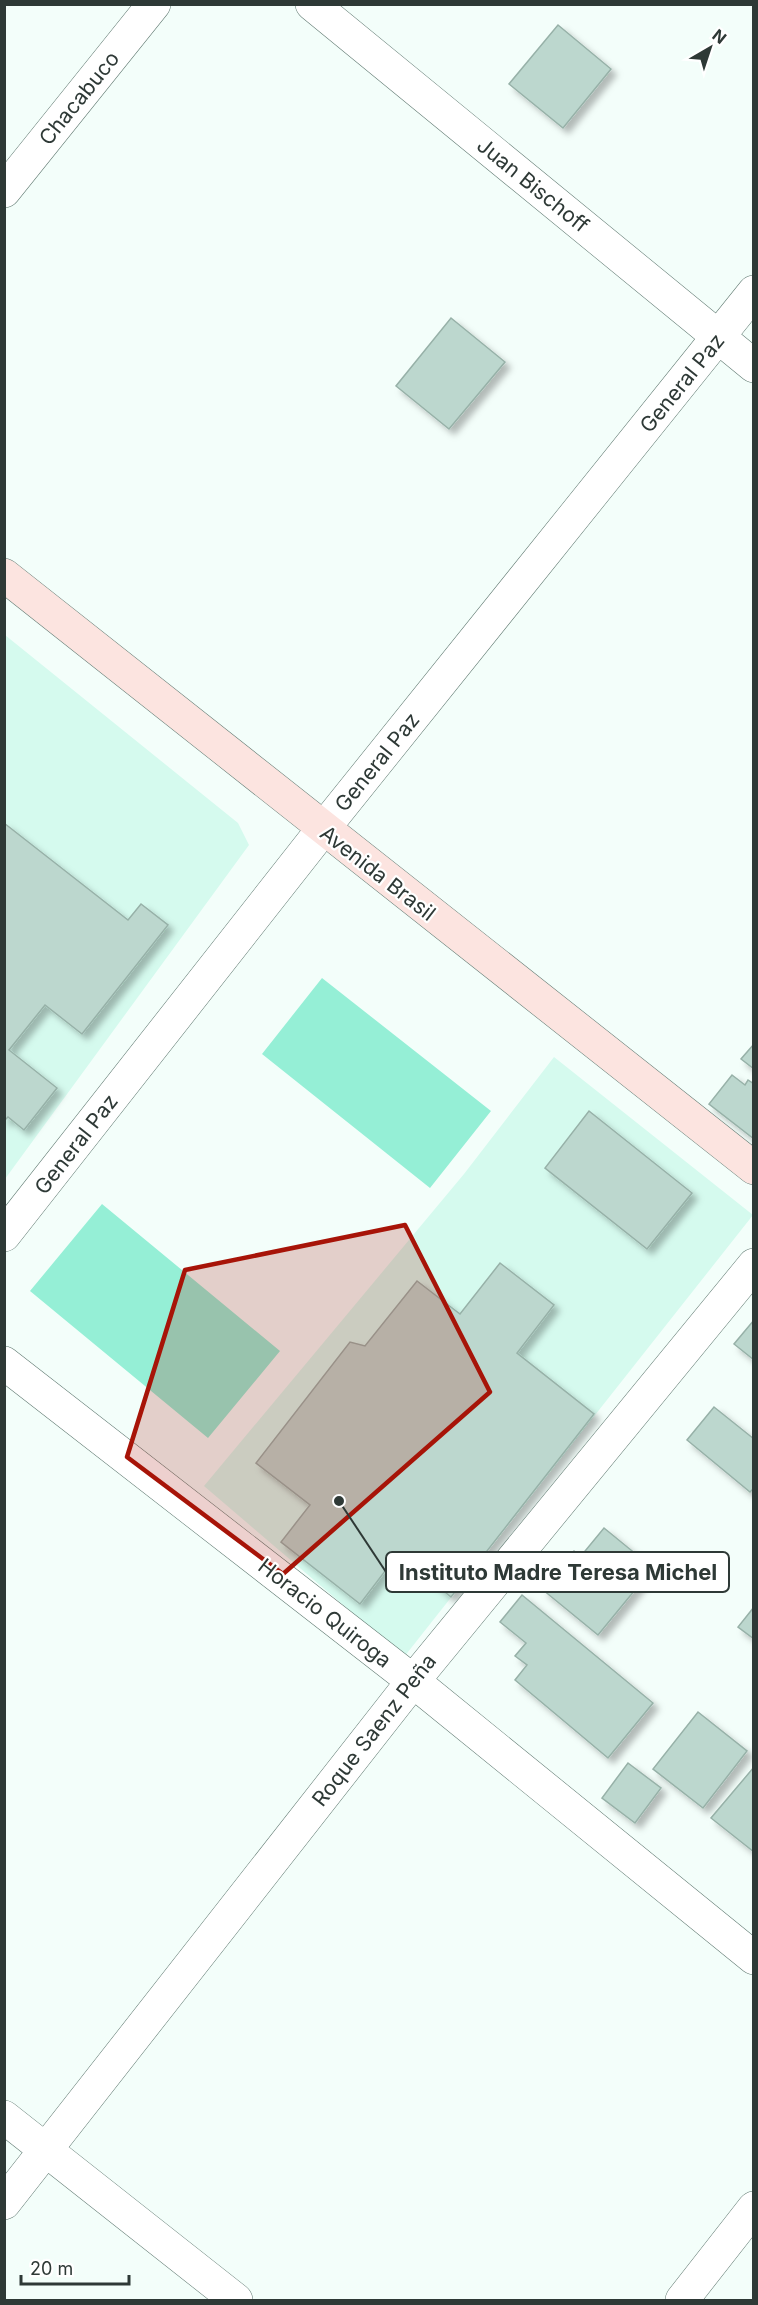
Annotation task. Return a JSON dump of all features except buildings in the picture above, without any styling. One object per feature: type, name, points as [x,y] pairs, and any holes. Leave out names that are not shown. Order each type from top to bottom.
[{"type":"main road","name":"Avenida Brasil","points":[[4,575],[753,1168]]},
{"type":"street","name":"Chacabuco","points":[[4,191],[154,4]]},
{"type":"street","name":"Juan Bischoff","points":[[312,4],[753,366]]},
{"type":"street","name":"General Paz","points":[[4,1235],[323,829],[719,338],[753,292]]},
{"type":"street","name":"Roque Saenz Peña","points":[[4,2203],[412,1681],[753,1264]]},
{"type":"street","name":"Horacio Quiroga","points":[[4,1363],[412,1681],[753,1958]]},
{"type":"street","points":[[4,2117],[236,2301]]},
{"type":"street","points":[[682,2301],[753,2208]]},
{"type":"highlighted area","points":[[405,1225],[490,1392],[283,1574],[127,1457],[185,1270]]},
{"type":"shaded area","points":[[5,635],[238,823],[249,845],[5,1179]]},
{"type":"shaded area","points":[[554,1057],[753,1215],[404,1657],[204,1486],[464,1174]]},
{"type":"green space","points":[[322,978],[491,1111],[430,1188],[262,1054]]},
{"type":"green space","points":[[102,1204],[280,1351],[208,1438],[30,1291]]},
{"type":"place","name":"Instituto Madre Teresa Michel","points":[[339,1501]]}]
